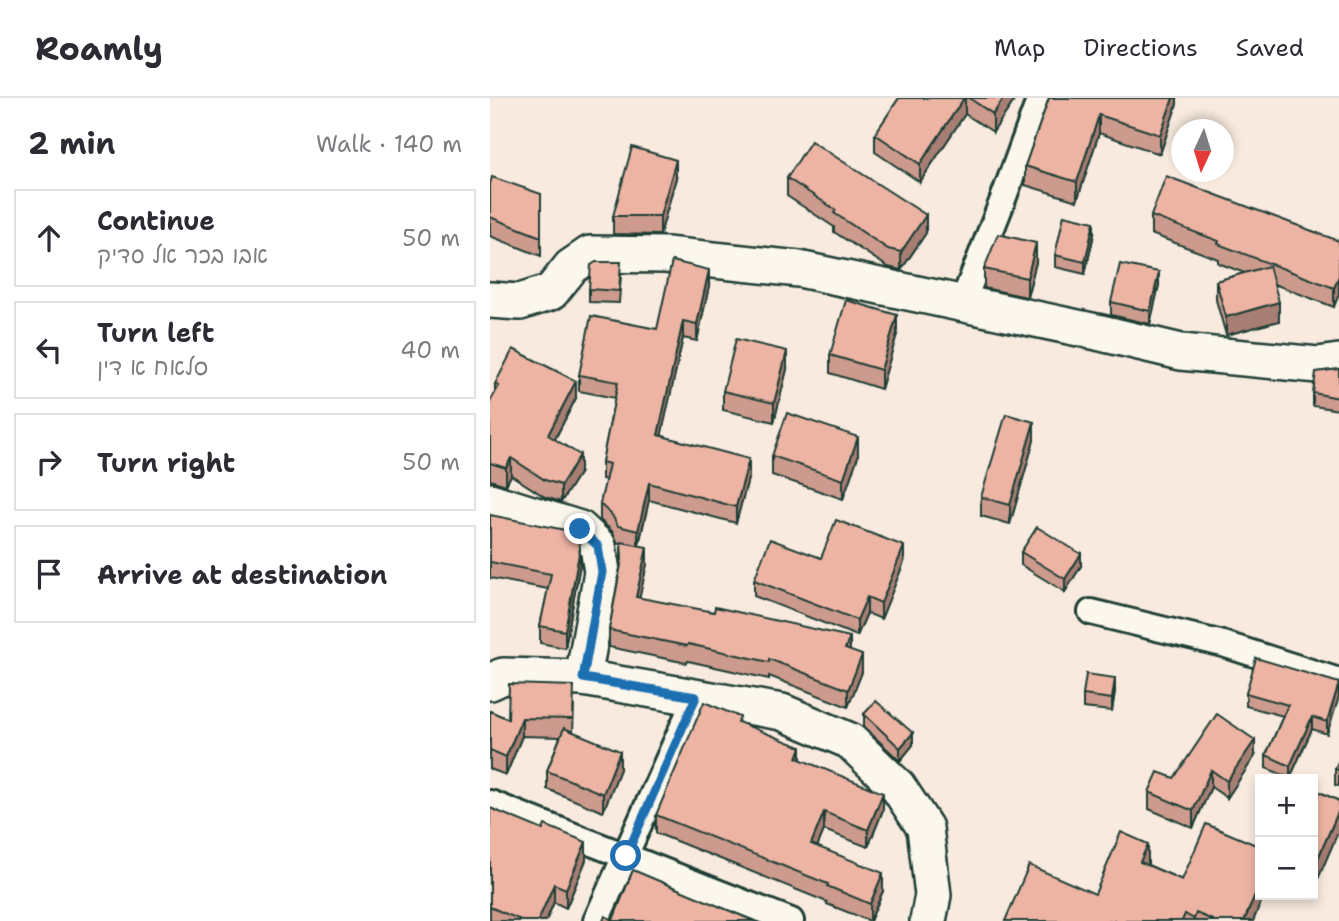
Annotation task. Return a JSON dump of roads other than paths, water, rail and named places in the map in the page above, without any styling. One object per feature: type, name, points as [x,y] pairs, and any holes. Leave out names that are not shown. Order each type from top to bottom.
[{"type":"street","points":[[962,303],[1003,202],[1040,98]]},
{"type":"street","points":[[490,300],[520,302],[551,292],[571,267],[590,254],[666,255],[799,269],[1181,352],[1318,365],[1339,362]]},
{"type":"street","points":[[490,501],[580,529],[598,546],[602,572],[583,678]]},
{"type":"street","points":[[1091,611],[1223,644],[1339,681]]},
{"type":"street","points":[[490,682],[503,676],[583,678],[782,712],[850,741],[898,786],[925,828],[933,895],[928,921]]},
{"type":"street","points":[[596,921],[696,697]]},
{"type":"street","points":[[490,803],[791,921]]}]
